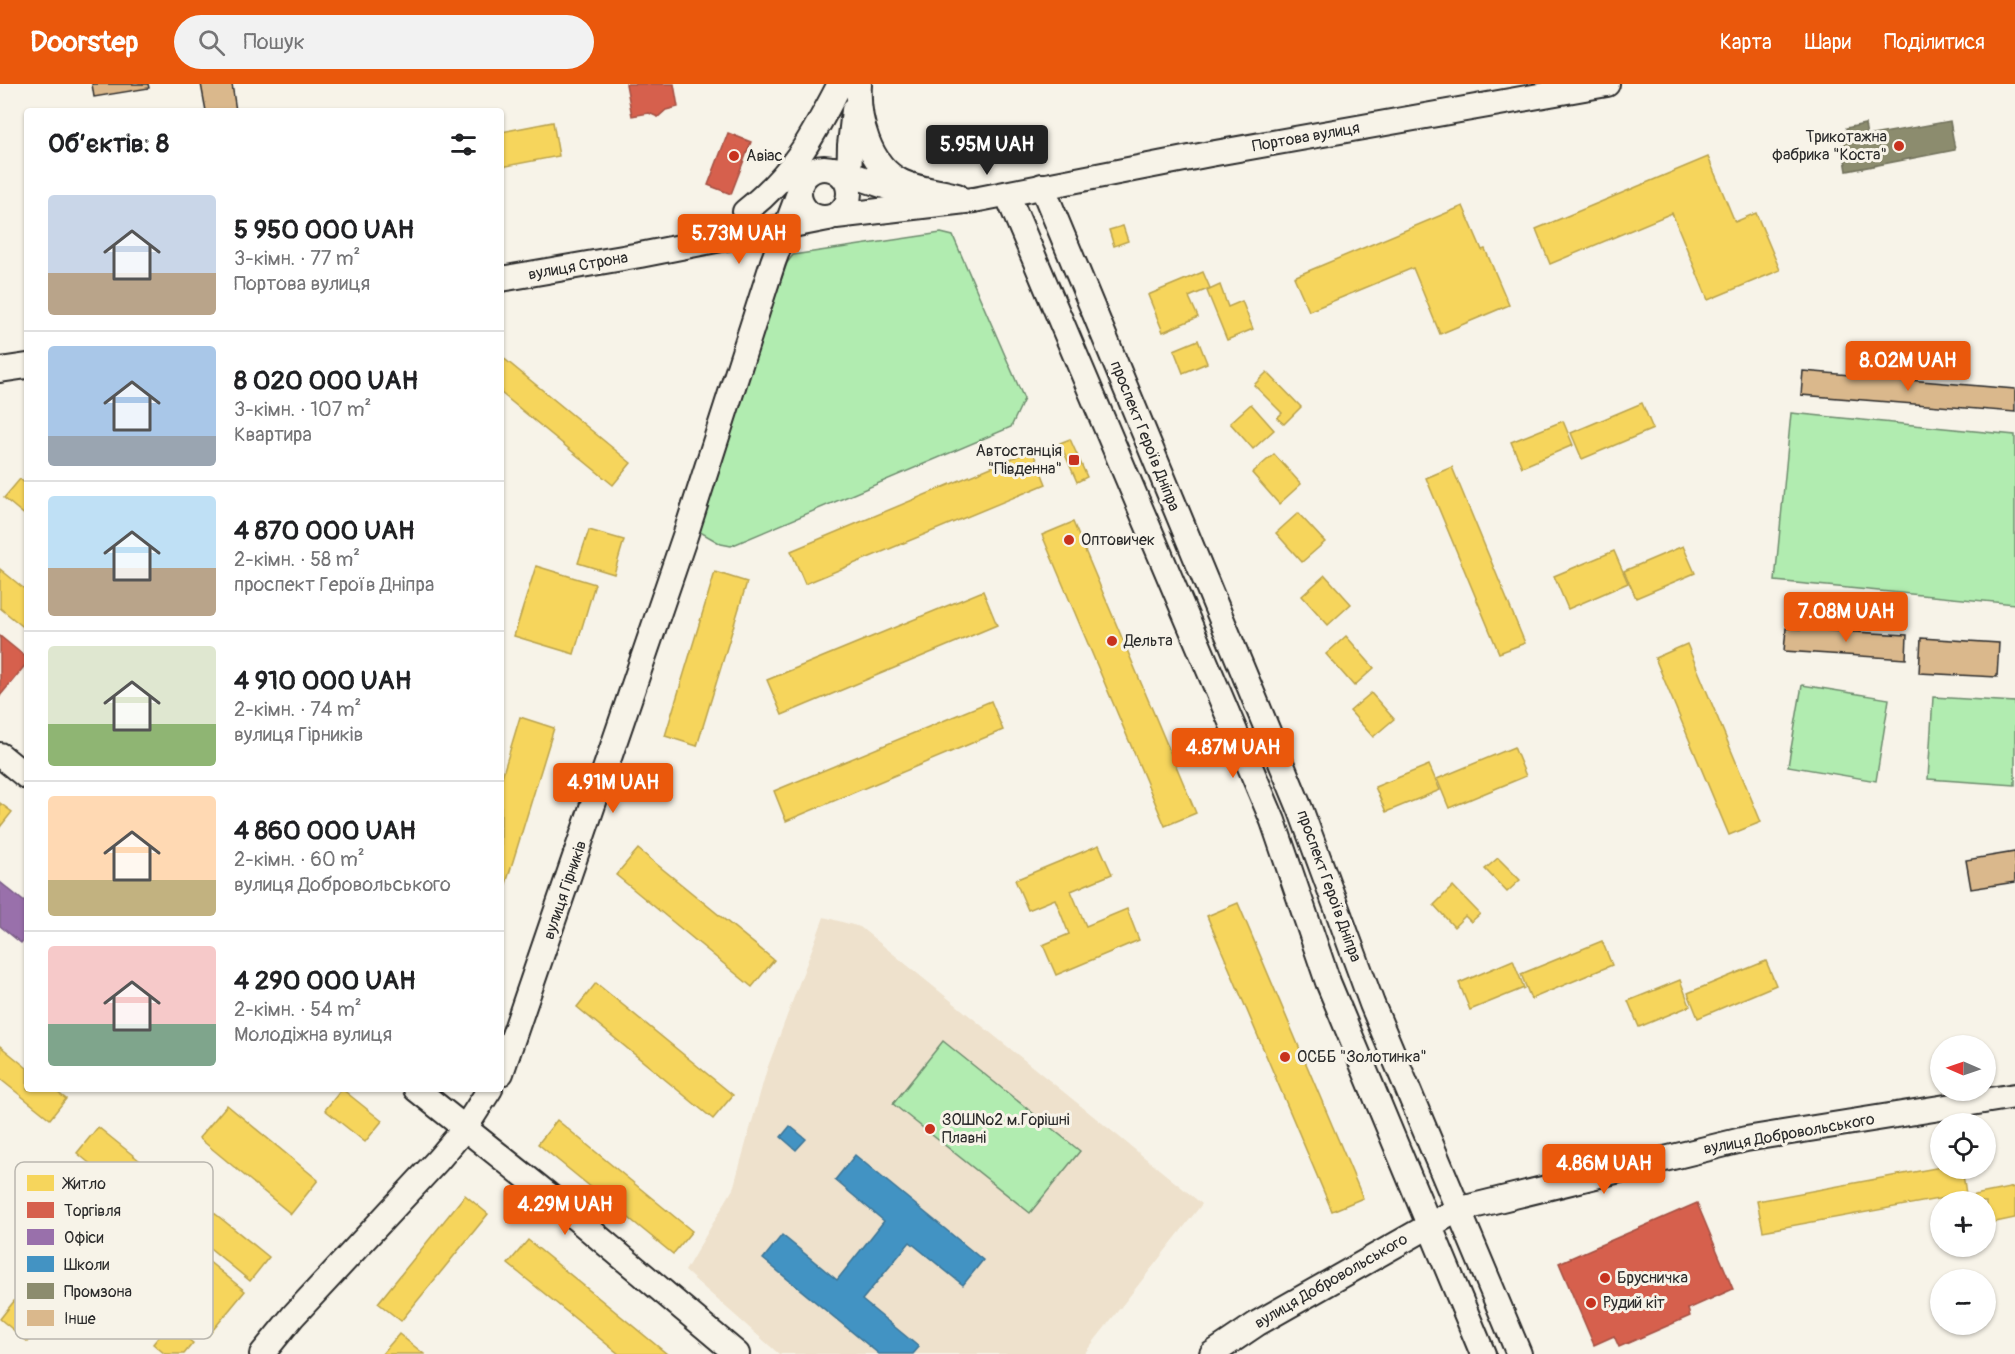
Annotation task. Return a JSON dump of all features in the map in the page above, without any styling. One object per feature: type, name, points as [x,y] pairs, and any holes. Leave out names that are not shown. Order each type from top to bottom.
[{"type":"street","points":[[770,272],[841,84]]},
{"type":"street","points":[[745,212],[771,192],[791,170],[841,84]]},
{"type":"street","points":[[770,272],[785,241],[799,229],[828,218],[848,204],[844,177],[858,84]]},
{"type":"street","points":[[858,84],[863,131],[873,154],[890,173],[907,184],[974,200]]},
{"type":"street","name":"Портова вулиця","points":[[974,200],[1607,84]]},
{"type":"street","points":[[654,252],[801,185],[818,168],[907,193],[974,200]]},
{"type":"street","points":[[801,185],[800,201],[811,214],[828,218]]},
{"type":"street","name":"проспект Героїв Дніпра","points":[[1042,186],[1301,811],[1372,1004],[1519,1354]]},
{"type":"street","name":"проспект Героїв Дніпра","points":[[1007,194],[1273,821],[1328,982],[1483,1354]]},
{"type":"street","points":[[654,252],[828,218],[974,200]]},
{"type":"street","points":[[723,238],[753,249],[770,272]]},
{"type":"street","name":"вулиця Строна","points":[[504,278],[654,252]]},
{"type":"street","name":"вулиця Гірників","points":[[504,1064],[685,536],[770,272]]},
{"type":"street","points":[[0,370],[24,366]]},
{"type":"street","points":[[0,755],[24,775]]},
{"type":"street","points":[[420,1092],[737,1354]]},
{"type":"street","points":[[262,1354],[293,1316],[465,1128],[488,1092]]},
{"type":"street","name":"вулиця Добровольського","points":[[1212,1354],[1258,1323],[1458,1209],[1746,1138],[2015,1096]]},
{"type":"shaded area","name":"ЗОШ№2 м.Горішні Плавні","points":[[824,917],[860,927],[1202,1204],[1084,1354],[779,1354],[685,1271],[733,1189],[767,1069]]},
{"type":"green space","points":[[941,233],[953,236],[1024,399],[1011,427],[731,546],[721,544],[695,529],[787,263],[793,255]]},
{"type":"green space","points":[[1791,413],[2015,435],[2015,604],[1775,581]]},
{"type":"green space","points":[[1802,685],[1889,699],[1876,781],[1788,766]]},
{"type":"green space","points":[[1933,697],[2015,702],[2015,785],[1928,779]]},
{"type":"green space","points":[[943,1041],[1080,1151],[1030,1213],[893,1104]]},
{"type":"building: Житло","points":[[553,122],[559,156],[504,166],[504,131]]},
{"type":"building: Житло","points":[[1708,157],[1735,222],[1756,213],[1780,270],[1708,300],[1672,213],[1550,264],[1536,229]]},
{"type":"building: Житло","points":[[1463,206],[1482,250],[1485,249],[1509,305],[1440,334],[1413,268],[1309,311],[1294,277]]},
{"type":"building: Житло","points":[[1123,226],[1128,241],[1114,246],[1109,230]]},
{"type":"building: Житло","points":[[1203,272],[1210,288],[1189,297],[1198,317],[1163,332],[1148,295]]},
{"type":"building: Житло","points":[[1220,285],[1228,307],[1242,301],[1253,329],[1227,340],[1207,291]]},
{"type":"building: Житло","points":[[1198,340],[1207,363],[1183,373],[1174,350]]},
{"type":"building: Житло","points":[[504,358],[631,463],[613,485],[504,395]]},
{"type":"building: Житло","points":[[1267,372],[1301,407],[1284,424],[1277,418],[1282,413],[1254,385]]},
{"type":"building: Житло","points":[[1642,403],[1653,429],[1582,459],[1571,433]]},
{"type":"building: Житло","points":[[1251,404],[1274,430],[1253,449],[1230,423]]},
{"type":"building: Житло","points":[[1563,421],[1573,445],[1522,467],[1511,442]]},
{"type":"building: Житло","name":"Автостанція \"Південна\"","points":[[1070,439],[1087,477],[1077,482],[1060,443]]},
{"type":"building: Житло","points":[[1032,450],[1046,484],[805,584],[791,551]]},
{"type":"building: Житло","points":[[1274,454],[1301,484],[1279,504],[1252,473]]},
{"type":"building: Житло","points":[[1452,467],[1525,643],[1499,653],[1426,478]]},
{"type":"building: Житло","points":[[20,479],[24,482],[24,515],[4,498]]},
{"type":"building: Житло","points":[[1298,513],[1325,542],[1302,562],[1276,533]]},
{"type":"building: Житло","points":[[1073,522],[1196,813],[1165,826],[1042,535]]},
{"type":"building: Житло","points":[[589,530],[624,540],[614,574],[578,563]]},
{"type":"building: Житло","points":[[1683,546],[1695,573],[1636,598],[1624,571]]},
{"type":"building: Житло","points":[[1614,551],[1628,583],[1568,609],[1554,576]]},
{"type":"building: Житло","points":[[536,566],[595,584],[574,654],[514,636]]},
{"type":"building: Житло","points":[[0,569],[24,589],[24,628],[0,608]]},
{"type":"building: Житло","points":[[715,572],[747,582],[697,746],[665,736]]},
{"type":"building: Житло","points":[[1325,575],[1351,604],[1328,625],[1302,596]]},
{"type":"building: Житло","points":[[983,591],[997,625],[782,715],[767,680]]},
{"type":"building: Житло","points":[[1346,636],[1374,668],[1354,686],[1326,654]]},
{"type":"building: Житло","points":[[1687,644],[1761,822],[1729,835],[1655,658]]},
{"type":"building: Житло","points":[[1371,693],[1394,719],[1373,737],[1350,711]]},
{"type":"building: Житло","points":[[991,701],[1003,730],[786,821],[774,791]]},
{"type":"building: Житло","points":[[520,717],[554,728],[504,890],[504,770]]},
{"type":"building: Житло","points":[[1514,747],[1526,776],[1449,808],[1437,779]]},
{"type":"building: Житло","points":[[1429,765],[1440,790],[1386,812],[1375,787]]},
{"type":"building: Житло","points":[[0,803],[12,812],[0,827]]},
{"type":"building: Житло","points":[[1099,845],[1112,874],[1071,891],[1086,926],[1127,909],[1139,940],[1056,975],[1043,945],[1069,934],[1055,899],[1028,910],[1015,880]]},
{"type":"building: Житло","points":[[638,849],[774,960],[752,987],[616,875]]},
{"type":"building: Житло","points":[[1498,858],[1520,880],[1507,892],[1485,869]]},
{"type":"building: Житло","points":[[1453,886],[1480,914],[1471,922],[1465,916],[1454,927],[1434,905]]},
{"type":"building: Житло","name":"ОСББ \"Золотинка\"","points":[[1238,903],[1363,1198],[1332,1211],[1207,916]]},
{"type":"building: Житло","points":[[1602,941],[1612,965],[1531,999],[1521,974]]},
{"type":"building: Житло","points":[[1513,960],[1524,988],[1470,1010],[1459,983]]},
{"type":"building: Житло","points":[[1766,961],[1776,985],[1698,1018],[1688,993]]},
{"type":"building: Житло","points":[[1680,980],[1690,1006],[1639,1027],[1628,1001]]},
{"type":"building: Житло","points":[[596,983],[733,1095],[713,1119],[577,1007]]},
{"type":"building: Житло","points":[[0,1046],[24,1066],[24,1092],[57,1092],[66,1099],[50,1119],[0,1079]]},
{"type":"building: Житло","points":[[340,1092],[346,1092],[382,1121],[365,1142],[325,1110]]},
{"type":"building: Житло","points":[[227,1105],[318,1180],[291,1214],[199,1138]]},
{"type":"building: Житло","points":[[557,1120],[692,1231],[673,1254],[538,1144]]},
{"type":"building: Житло","points":[[98,1127],[141,1162],[88,1162],[77,1153]]},
{"type":"building: Житло","points":[[1930,1169],[1930,1179],[1964,1179],[1966,1191],[1930,1191],[1930,1201],[1763,1231],[1757,1201]]},
{"type":"building: Житло","points":[[2015,1187],[2015,1218],[1996,1222],[1995,1191]]},
{"type":"building: Житло","points":[[465,1195],[488,1214],[401,1321],[378,1303]]},
{"type":"building: Житло","points":[[213,1212],[269,1257],[250,1281],[213,1251]]},
{"type":"building: Житло","points":[[528,1240],[667,1354],[619,1354],[508,1264]]},
{"type":"building: Житло","points":[[213,1265],[245,1291],[213,1330]]},
{"type":"building: Житло","points":[[15,1300],[15,1331],[0,1319]]},
{"type":"building: Житло","points":[[399,1334],[424,1354],[382,1354]]},
{"type":"building: Житло","points":[[157,1339],[188,1339],[193,1343],[184,1354],[165,1354],[153,1344]]},
{"type":"building: Торгівля","points":[[626,84],[674,84],[678,107],[666,110],[658,117],[649,113],[632,116]]},
{"type":"building: Торгівля","points":[[728,133],[751,142],[731,194],[708,185]]},
{"type":"building: Торгівля","points":[[0,636],[24,656],[24,667],[0,696]]},
{"type":"building: Торгівля","points":[[1697,1203],[1733,1289],[1688,1309],[1690,1316],[1619,1347],[1614,1336],[1594,1345],[1559,1263]]},
{"type":"building: Офіси","points":[[0,882],[24,902],[24,940],[21,943],[0,926]]},
{"type":"building: Школи","points":[[790,1126],[806,1139],[796,1150],[781,1137]]},
{"type":"building: Школи","points":[[855,1155],[983,1260],[963,1285],[910,1242],[862,1300],[919,1347],[913,1354],[879,1354],[763,1259],[782,1235],[837,1280],[884,1221],[835,1180]]},
{"type":"building: Промзона","name":"Трикотажна фабрика \"Коста\"","points":[[1950,121],[1955,150],[1847,171],[1842,141],[1848,140],[1846,128],[1865,124],[1867,136]]},
{"type":"building: Інше","points":[[92,84],[148,84],[149,88],[94,97]]},
{"type":"building: Інше","points":[[201,84],[232,84],[236,108],[205,108]]},
{"type":"building: Інше","points":[[1803,371],[2015,389],[2015,412],[1801,395]]},
{"type":"building: Інше","points":[[1786,628],[1907,635],[1906,659],[1784,651]]},
{"type":"building: Інше","points":[[1921,638],[1999,643],[1997,677],[1919,673]]},
{"type":"building: Інше","points":[[2015,852],[2015,882],[1971,889],[1966,860]]},
{"type":"place","name":"Трикотажна фабрика \"Коста\"","points":[[1899,146]]},
{"type":"place","name":"Авіас","points":[[734,156]]},
{"type":"place","name":"Автостанція \"Південна\"","points":[[1074,460]]},
{"type":"place","name":"Оптовичек","points":[[1069,540]]},
{"type":"place","name":"Дельта","points":[[1112,641]]},
{"type":"place","name":"ОСББ \"Золотинка\"","points":[[1285,1057]]},
{"type":"place","name":"ЗОШ№2 м.Горішні Плавні","points":[[930,1129]]},
{"type":"place","name":"Брусничка","points":[[1605,1278]]},
{"type":"place","name":"Рудий кіт","points":[[1591,1303]]}]
